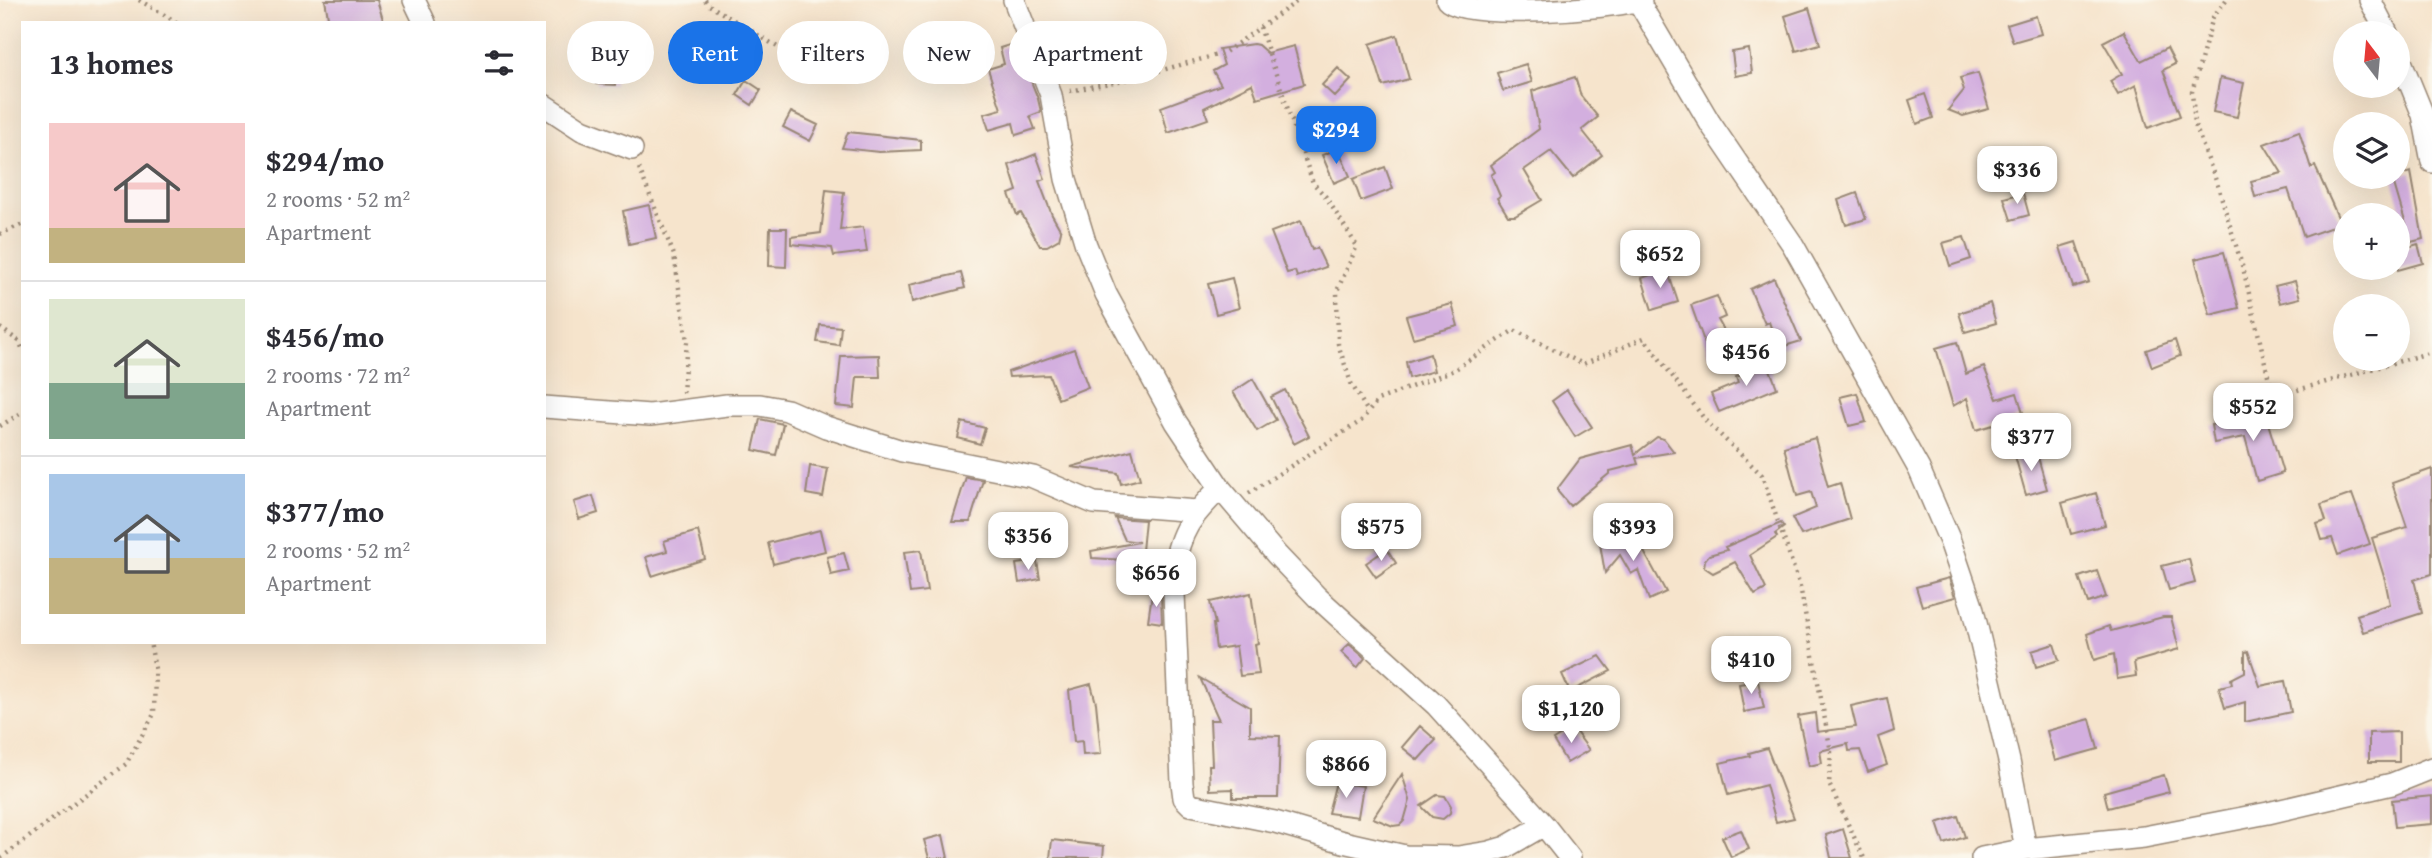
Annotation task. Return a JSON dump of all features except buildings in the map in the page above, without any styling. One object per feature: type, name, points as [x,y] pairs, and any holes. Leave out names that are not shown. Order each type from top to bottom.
[{"type":"street","points":[[414,0],[424,21]]},
{"type":"street","points":[[1014,0],[1051,94],[1066,179],[1086,245],[1106,294],[1176,422],[1226,495],[1317,597],[1436,705],[1544,825],[1570,858]]},
{"type":"street","points":[[1447,0],[1451,5],[1474,10],[1577,10],[1639,1],[1710,123],[1793,245],[1919,469],[1950,541],[1972,606],[2009,761],[2026,849]]},
{"type":"street","points":[[2370,0],[2381,21]]},
{"type":"street","points":[[2410,83],[2423,115],[2432,162]]},
{"type":"street","points":[[546,106],[582,130],[632,149]]},
{"type":"street","points":[[546,407],[650,415],[727,405],[760,405],[787,410],[826,427],[902,451],[1033,477],[1094,503],[1197,511]]},
{"type":"street","points":[[1226,495],[1197,511],[1186,525],[1178,544],[1173,570],[1184,798],[1191,805],[1275,822],[1343,842],[1405,856],[1458,857],[1489,852],[1506,847],[1544,825]]},
{"type":"street","points":[[1982,858],[2026,849],[2144,836],[2268,813],[2392,784],[2432,768]]},
{"type":"path","points":[[139,0],[175,21]]},
{"type":"path","points":[[705,0],[777,47]]},
{"type":"path","points":[[1051,94],[1133,78],[1224,53],[1299,0]]},
{"type":"path","points":[[2226,0],[2213,17],[2192,92],[2195,125],[2218,186],[2244,272],[2273,397],[2432,352]]},
{"type":"path","points":[[1260,27],[1313,183],[1326,197],[1357,246],[1337,291],[1338,344],[1351,383],[1368,412]]},
{"type":"path","points":[[632,149],[674,255],[687,341],[682,411]]},
{"type":"path","points":[[0,234],[21,225]]},
{"type":"path","points":[[0,328],[19,341],[21,346]]},
{"type":"path","points":[[1226,495],[1362,421],[1378,400],[1454,370],[1514,330],[1583,364],[1644,338],[1706,421],[1762,475],[1800,586],[1832,752],[1829,783],[1864,858]]},
{"type":"path","points":[[0,426],[21,413]]},
{"type":"path","points":[[1,858],[126,764],[153,714],[155,669],[150,644]]}]
